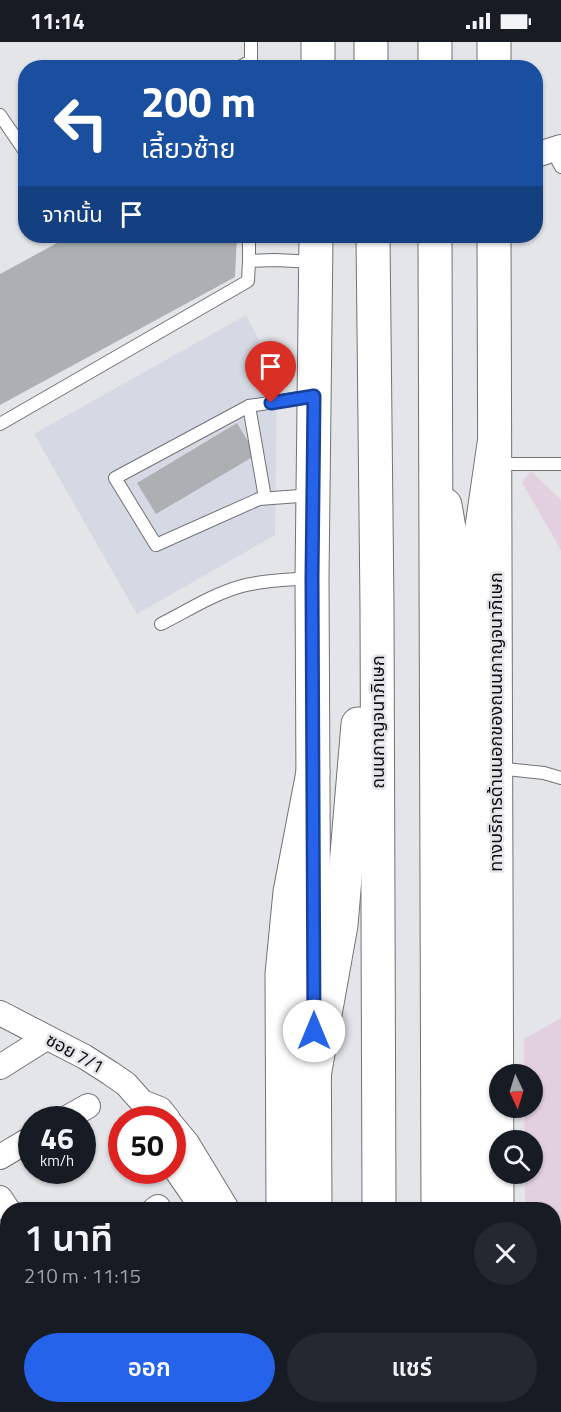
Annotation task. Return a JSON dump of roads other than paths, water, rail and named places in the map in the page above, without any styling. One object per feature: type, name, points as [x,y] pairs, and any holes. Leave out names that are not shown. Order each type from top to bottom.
[{"type":"main road","points":[[318,42],[318,60]]},
{"type":"main road","points":[[371,42],[371,60]]},
{"type":"main road","points":[[435,42],[435,60]]},
{"type":"main road","points":[[494,42],[494,60]]},
{"type":"main road","name":"ถนนกาญจนาภิเษก","points":[[373,243],[379,1202]]},
{"type":"main road","points":[[435,243],[438,1202]]},
{"type":"main road","name":"ทางบริการด้านนอกของถนนกาญจนาภิเษก","points":[[494,243],[494,454],[482,761],[496,1202]]},
{"type":"main road","points":[[315,1202],[312,578],[316,249]]},
{"type":"main road","points":[[435,442],[467,633],[482,761],[468,1202]]},
{"type":"main road","points":[[467,633],[494,454]]},
{"type":"main road","points":[[314,1076],[341,925],[361,695],[377,608]]},
{"type":"main road","points":[[283,1202],[282,974],[290,892],[314,772]]},
{"type":"street","name":"ซอย 7/1","points":[[0,1013],[85,1057],[110,1073],[126,1084],[140,1106]]},
{"type":"street","points":[[0,1066],[46,1038]]},
{"type":"street","points":[[186,1142],[222,1202]]},
{"type":"street","points":[[0,1157],[18,1146]]},
{"type":"street","points":[[186,1184],[198,1202]]},
{"type":"lane","points":[[251,42],[251,60]]},
{"type":"lane","points":[[0,116],[18,142]]},
{"type":"lane","points":[[0,424],[249,281],[249,243]]},
{"type":"lane","points":[[249,261],[275,260],[316,249]]},
{"type":"lane","points":[[313,495],[259,499],[156,545],[115,478],[249,406],[314,396]]},
{"type":"lane","points":[[249,406],[265,498]]},
{"type":"lane","points":[[494,454],[561,464]]},
{"type":"lane","points":[[161,624],[221,593],[241,586],[260,582],[312,578]]},
{"type":"lane","points":[[482,761],[561,778]]}]
